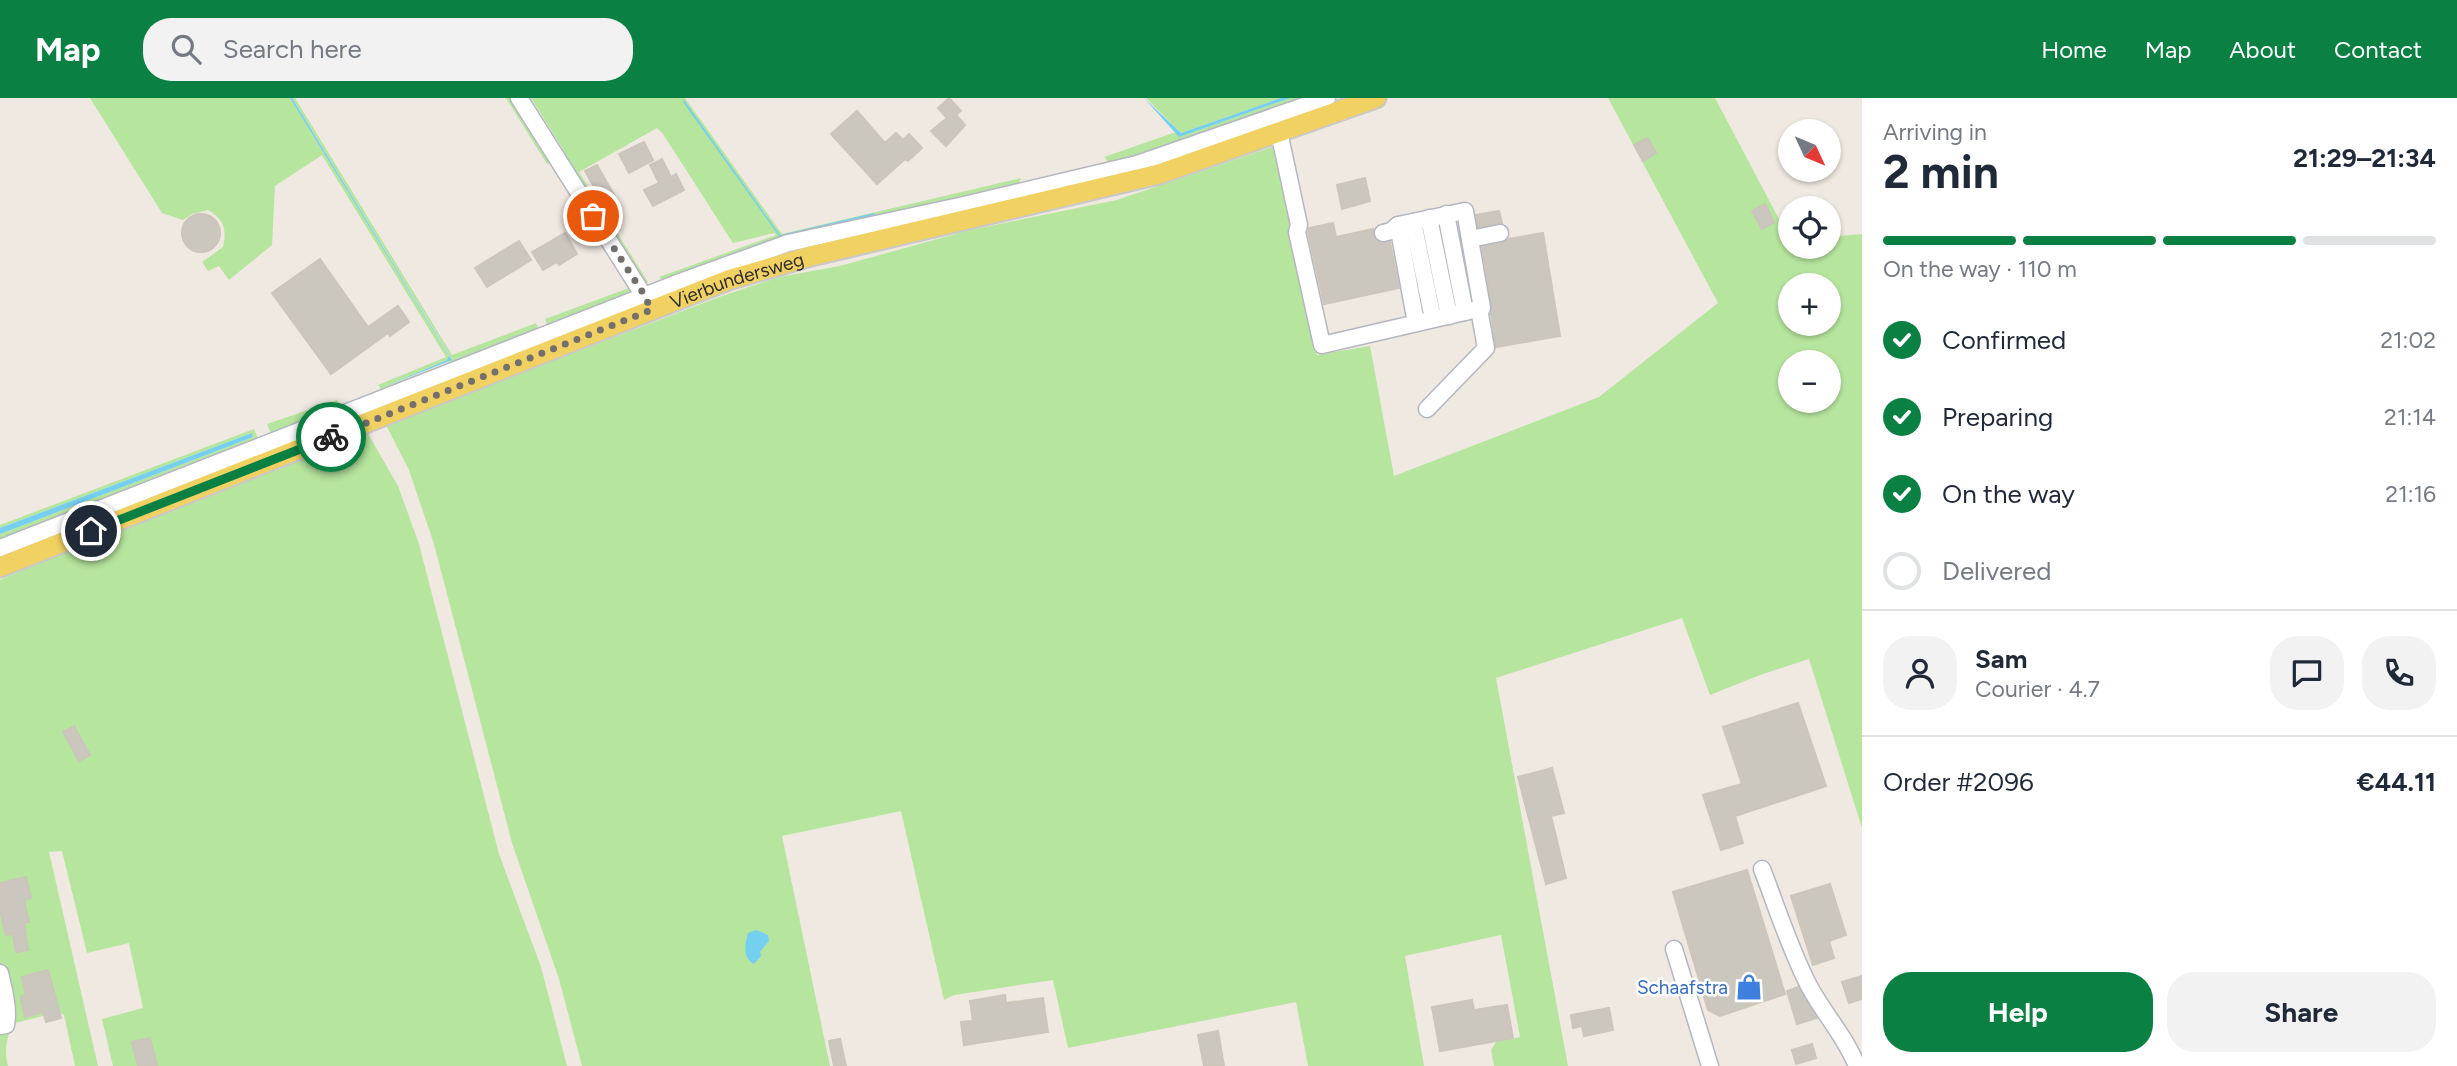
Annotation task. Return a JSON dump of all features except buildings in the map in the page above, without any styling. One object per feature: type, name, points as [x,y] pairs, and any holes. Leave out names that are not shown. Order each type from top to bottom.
[{"type":"main road","name":"Vierbundersweg","points":[[0,567],[648,303],[811,256],[1159,174],[1377,98]]},
{"type":"street","points":[[519,98],[648,303]]},
{"type":"street","name":"Vierbundersweg","points":[[0,548],[648,303],[788,243],[989,200],[1137,164],[1327,98]]},
{"type":"street","points":[[1279,132],[1299,225],[1297,232],[1322,345],[1482,308],[1465,211],[1406,225]]},
{"type":"street","points":[[1446,215],[1448,316]]},
{"type":"street","points":[[1406,225],[1448,316]]},
{"type":"street","points":[[1406,225],[1448,316],[1486,348],[1427,409]]},
{"type":"street","points":[[1470,239],[1500,233]]},
{"type":"street","points":[[1762,869],[1804,976],[1817,1000],[1840,1031],[1857,1066]]},
{"type":"street","points":[[1674,949],[1710,1066]]},
{"type":"street","points":[[0,973],[8,1015],[6,1025],[0,1026]]},
{"type":"green space","points":[[90,98],[290,98],[449,356],[447,360],[386,386],[446,364],[452,359],[292,98],[295,98],[452,355],[536,323],[540,332],[385,394],[378,385],[446,357],[322,155],[275,186],[272,245],[229,280],[219,266],[208,271],[202,262],[223,247],[225,235],[218,217],[208,210],[192,214],[183,220],[162,213]]},
{"type":"green space","points":[[506,98],[515,98],[639,294],[549,329],[545,319],[629,288],[551,163],[547,164]]},
{"type":"green space","points":[[523,98],[529,98],[562,152],[564,151],[531,98],[685,98],[782,234],[1021,178],[1017,189],[666,283],[659,277],[776,235],[774,233],[733,243],[657,128],[579,172],[648,282],[642,284]]},
{"type":"green space","points":[[1146,98],[1281,98],[1181,133]]},
{"type":"green space","points":[[1290,98],[1306,98],[1112,166],[1104,157],[1176,132],[1181,136]]},
{"type":"green space","points":[[1608,98],[1715,98],[1778,217],[1778,259],[1841,259],[1841,236],[1862,234],[1862,828],[1809,659],[1710,695],[1682,618],[1496,678],[1568,1066],[1494,1066],[1491,1050],[1496,1042],[1520,1037],[1501,935],[1405,956],[1424,1066],[1308,1066],[1296,1002],[1068,1048],[1053,980],[954,995],[944,1000],[901,811],[782,836],[830,1066],[582,1066],[559,979],[512,843],[434,544],[409,470],[386,425],[719,297],[779,277],[840,266],[970,230],[1117,200],[1275,146],[1317,355],[1370,346],[1394,476],[1599,397],[1718,303]]},
{"type":"green space","points":[[337,400],[345,410],[273,438],[267,424]]},
{"type":"green space","points":[[254,429],[260,443],[0,544],[0,534],[253,437],[252,433],[0,528],[0,525]]},
{"type":"green space","points":[[367,432],[398,486],[419,544],[499,854],[541,967],[567,1066],[113,1066],[102,1019],[143,1008],[129,943],[87,953],[62,851],[49,852],[98,1066],[75,1066],[64,1015],[59,1012],[15,1023],[7,1044],[8,1066],[0,1066],[0,580],[105,535]]},
{"type":"water","points":[[290,98],[452,360],[386,386],[447,360],[449,356]]},
{"type":"water","points":[[1144,98],[1181,133],[1281,98],[1290,98],[1179,137]]},
{"type":"water","points":[[684,100],[780,235],[874,213],[875,215],[779,236]]},
{"type":"water","points":[[252,433],[253,437],[0,534],[0,528]]},
{"type":"water","points":[[756,930],[768,935],[769,941],[754,964],[746,954],[745,946],[748,933]]},
{"type":"way so far","points":[[331,437],[651,310],[645,296],[593,216]]},
{"type":"place","name":"Schaafstra","points":[[1749,987]]},
{"type":"route","points":[[91,531],[331,437]]}]
